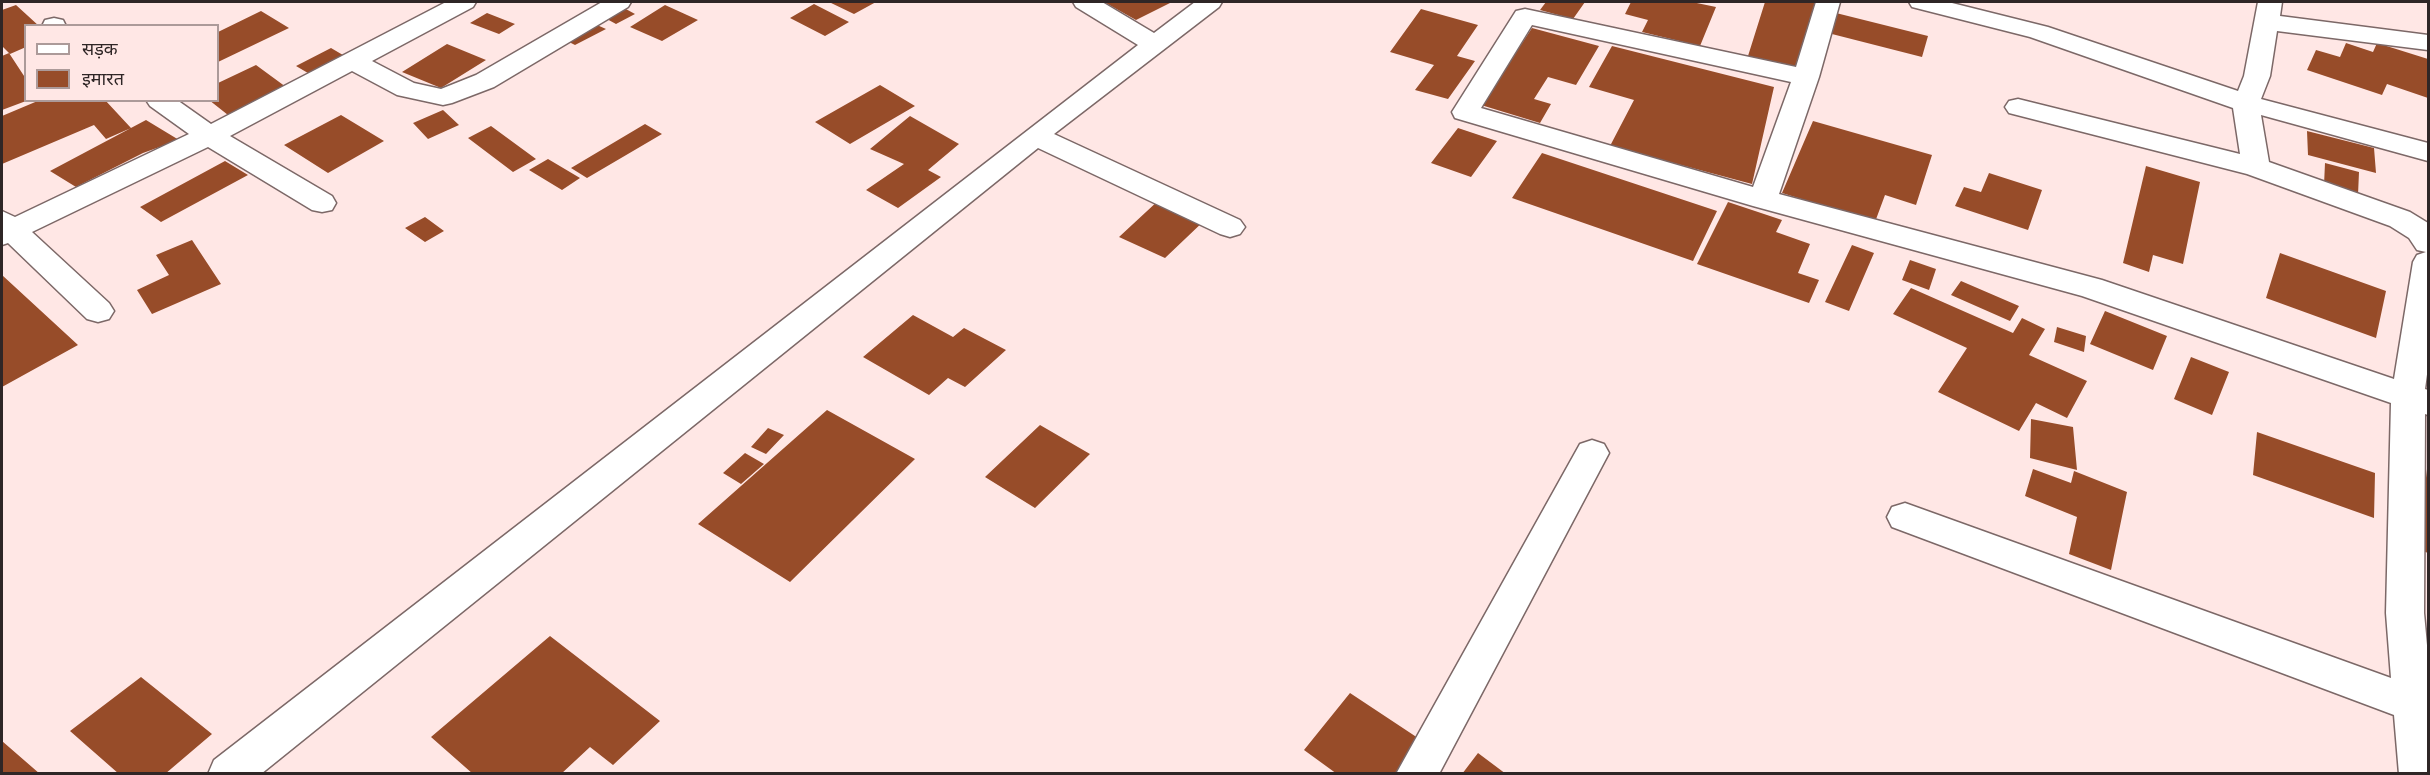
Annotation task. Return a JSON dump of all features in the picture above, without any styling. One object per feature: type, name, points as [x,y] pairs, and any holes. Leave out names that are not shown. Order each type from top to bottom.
[{"type":"street","points":[[98,311],[5,229],[208,135],[464,2]]},
{"type":"street","points":[[352,61],[406,89],[443,97],[485,81],[620,2]]},
{"type":"street","points":[[1085,2],[1155,44]]},
{"type":"street","points":[[229,774],[1035,136],[1210,2]]},
{"type":"street","points":[[1763,199],[1806,78],[1828,2]]},
{"type":"street","points":[[1921,2],[2039,32],[2246,103],[2428,152]]},
{"type":"street","points":[[2256,167],[2246,103],[2258,76],[2268,12],[2428,42]]},
{"type":"street","points":[[1806,78],[1525,16],[1465,112],[1763,199],[2091,288],[2418,399]]},
{"type":"street","points":[[162,102],[208,135],[322,203]]},
{"type":"street","points":[[2018,107],[2256,167],[2400,219],[2419,231],[2428,243]]},
{"type":"street","points":[[1035,136],[1230,226]]},
{"type":"street","points":[[2420,774],[2415,705],[2418,399],[2428,262]]},
{"type":"street","points":[[1417,774],[1592,453]]},
{"type":"street","points":[[1905,517],[2415,705]]},
{"type":"building","points":[[829,2],[876,2],[854,14]]},
{"type":"building","points":[[1104,2],[1172,2],[1136,20]]},
{"type":"building","points":[[1546,2],[1585,2],[1573,19],[1540,10]]},
{"type":"building","points":[[1631,2],[1692,2],[1716,7],[1700,46],[1642,32],[1648,20],[1625,14]]},
{"type":"building","points":[[1765,2],[1816,2],[1798,67],[1748,56]]},
{"type":"building","points":[[814,4],[849,22],[825,36],[790,18]]},
{"type":"building","points":[[16,5],[37,24],[24,24],[24,48],[10,54],[2,46],[2,10]]},
{"type":"building","points":[[665,5],[698,20],[662,41],[630,27]]},
{"type":"building","points":[[624,8],[635,14],[616,24],[605,18]]},
{"type":"building","points":[[1421,9],[1478,25],[1457,56],[1475,61],[1448,99],[1415,90],[1434,65],[1390,52]]},
{"type":"building","points":[[261,11],[289,28],[219,62],[219,32]]},
{"type":"building","points":[[487,13],[515,24],[499,34],[470,23]]},
{"type":"building","points":[[1836,13],[1928,36],[1922,57],[1828,33]]},
{"type":"building","points":[[597,25],[606,29],[575,45],[567,41]]},
{"type":"building","points":[[1532,28],[1599,46],[1576,85],[1548,77],[1534,99],[1551,104],[1540,123],[1481,105]]},
{"type":"building","points":[[2346,43],[2373,52],[2377,43],[2428,59],[2428,98],[2387,84],[2382,95],[2307,70],[2316,50],[2340,57]]},
{"type":"building","points":[[447,44],[486,60],[441,88],[402,72]]},
{"type":"building","points":[[1612,46],[1774,87],[1752,184],[1610,146],[1634,100],[1589,87]]},
{"type":"building","points":[[331,48],[348,58],[313,76],[296,66]]},
{"type":"building","points":[[9,53],[24,76],[24,102],[2,110],[2,56]]},
{"type":"building","points":[[256,65],[286,87],[228,115],[212,102],[219,102],[219,83]]},
{"type":"building","points":[[880,85],[915,106],[850,144],[815,122]]},
{"type":"building","points":[[35,102],[107,102],[131,128],[106,139],[94,125],[2,164],[2,116]]},
{"type":"building","points":[[443,110],[459,125],[428,139],[413,123]]},
{"type":"building","points":[[341,115],[384,141],[328,173],[284,145]]},
{"type":"building","points":[[910,116],[959,144],[928,170],[941,177],[898,208],[866,190],[904,164],[870,149]]},
{"type":"building","points":[[146,120],[179,140],[143,153],[76,187],[50,171]]},
{"type":"building","points":[[1813,121],[1932,155],[1916,205],[1885,195],[1875,222],[1782,193]]},
{"type":"building","points":[[645,124],[662,134],[587,178],[571,168]]},
{"type":"building","points":[[491,126],[536,159],[513,172],[468,138]]},
{"type":"building","points":[[1458,128],[1497,141],[1471,177],[1431,163]]},
{"type":"building","points":[[2307,131],[2374,148],[2376,173],[2308,155]]},
{"type":"building","points":[[1542,153],[1717,211],[1693,261],[1512,198]]},
{"type":"building","points":[[548,159],[580,178],[562,190],[529,170]]},
{"type":"building","points":[[225,161],[248,175],[161,222],[140,207]]},
{"type":"building","points":[[2325,163],[2359,172],[2358,195],[2324,185]]},
{"type":"building","points":[[2146,166],[2200,182],[2183,264],[2153,255],[2149,272],[2123,263]]},
{"type":"building","points":[[1989,173],[2042,190],[2028,230],[1955,206],[1964,187],[1981,192]]},
{"type":"building","points":[[1160,199],[1206,219],[1165,258],[1119,237]]},
{"type":"building","points":[[1728,202],[1782,220],[1776,232],[1810,244],[1798,273],[1819,280],[1809,303],[1697,264]]},
{"type":"building","points":[[425,217],[444,231],[425,242],[405,228]]},
{"type":"building","points":[[192,240],[221,284],[152,314],[137,290],[169,275],[156,255]]},
{"type":"building","points":[[1852,245],[1874,253],[1849,311],[1825,302]]},
{"type":"building","points":[[2280,253],[2386,291],[2376,338],[2266,298]]},
{"type":"building","points":[[1910,260],[1936,269],[1929,290],[1902,280]]},
{"type":"building","points":[[2,275],[78,345],[2,387]]},
{"type":"building","points":[[1961,281],[2019,306],[2010,321],[1951,295]]},
{"type":"building","points":[[1911,288],[2013,333],[2022,318],[2045,329],[2029,355],[2087,381],[2067,418],[2036,403],[2019,431],[1938,392],[1967,348],[1893,314]]},
{"type":"building","points":[[2105,311],[2167,336],[2153,370],[2090,344]]},
{"type":"building","points":[[913,315],[953,337],[964,328],[1006,350],[965,387],[948,378],[929,395],[863,357]]},
{"type":"building","points":[[2057,327],[2086,336],[2084,352],[2054,342]]},
{"type":"building","points":[[2191,357],[2229,372],[2212,415],[2174,399]]},
{"type":"building","points":[[827,410],[915,459],[790,582],[698,524]]},
{"type":"building","points":[[2031,419],[2073,427],[2077,470],[2030,458]]},
{"type":"building","points":[[1040,425],[1090,454],[1035,508],[985,477]]},
{"type":"building","points":[[768,428],[784,435],[766,454],[751,447]]},
{"type":"building","points":[[2257,432],[2375,473],[2374,518],[2253,475]]},
{"type":"building","points":[[745,453],[764,464],[741,484],[723,473]]},
{"type":"building","points":[[2033,469],[2071,483],[2074,471],[2127,492],[2111,570],[2069,554],[2077,517],[2025,496]]},
{"type":"building","points":[[2428,469],[2428,553],[2418,549]]},
{"type":"building","points":[[550,636],[660,721],[613,765],[590,747],[561,774],[473,774],[431,737]]},
{"type":"building","points":[[141,677],[212,734],[165,774],[119,774],[70,731]]},
{"type":"building","points":[[1350,693],[1424,742],[1401,774],[1337,774],[1304,750]]},
{"type":"building","points":[[2,741],[40,774],[2,774]]},
{"type":"building","points":[[1478,753],[1506,774],[1462,774]]}]
